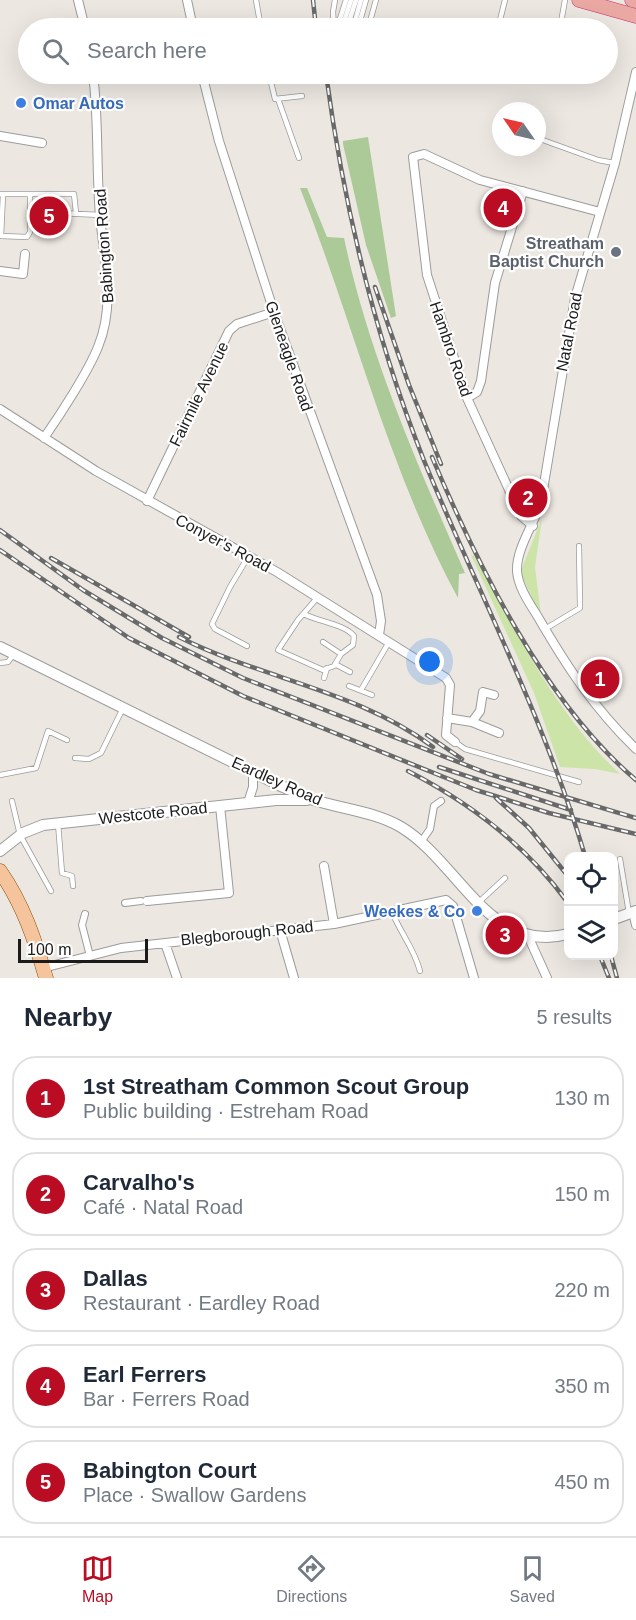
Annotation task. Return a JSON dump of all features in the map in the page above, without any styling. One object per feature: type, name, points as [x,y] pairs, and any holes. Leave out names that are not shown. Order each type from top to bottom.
[{"type":"highway","points":[[579,0],[636,16]]},
{"type":"main road","points":[[0,871],[23,911],[45,973]]},
{"type":"street","points":[[78,0],[82,18]]},
{"type":"street","points":[[188,0],[191,18]]},
{"type":"street","name":"Natal Road","points":[[636,72],[615,163],[575,297],[541,502],[522,549],[517,574],[545,629],[578,684],[608,722],[636,749]]},
{"type":"street","name":"Babington Road","points":[[44,438],[98,348],[108,310],[109,277],[100,215],[98,120],[94,84]]},
{"type":"street","name":"Gleneagle Road","points":[[205,84],[217,132],[274,312],[377,595],[381,621],[379,635]]},
{"type":"street","points":[[0,136],[42,143]]},
{"type":"street","name":"Hambro Road","points":[[523,191],[480,180],[424,154],[413,157],[427,275],[467,398],[521,516],[533,526]]},
{"type":"street","points":[[467,398],[477,392],[481,381],[495,283],[523,191],[600,213]]},
{"type":"street","points":[[0,271],[23,274],[26,254]]},
{"type":"street","name":"Fairmile Avenue","points":[[147,501],[229,331],[237,324],[274,312]]},
{"type":"street","name":"Conyer's Road","points":[[0,409],[147,501],[249,556],[318,597],[446,678],[450,685],[447,718]]},
{"type":"street","name":"Eardley Road","points":[[0,647],[314,800],[399,826],[421,842],[506,927],[528,936],[555,937],[564,934]]},
{"type":"street","points":[[472,722],[480,711],[483,692],[494,695]]},
{"type":"street","points":[[455,742],[446,735],[447,718],[472,722],[499,733]]},
{"type":"street","points":[[248,803],[253,787],[253,771]]},
{"type":"street","name":"Westcote Road","points":[[0,851],[20,835],[43,825],[248,803],[314,800]]},
{"type":"street","points":[[421,842],[430,829],[434,806],[441,801]]},
{"type":"street","points":[[125,903],[229,892],[220,806]]},
{"type":"street","points":[[324,866],[334,924]]},
{"type":"street","name":"Blegborough Road","points":[[45,973],[90,956],[121,948],[334,924],[443,900],[451,902],[474,978]]},
{"type":"street","points":[[618,918],[633,912],[636,925]]},
{"type":"street","points":[[85,914],[82,925],[90,956]]},
{"type":"street","points":[[280,930],[294,978]]},
{"type":"street","points":[[528,936],[547,978]]},
{"type":"street","points":[[165,943],[177,978]]},
{"type":"lane","points":[[256,0],[259,18]]},
{"type":"lane","points":[[334,18],[335,0]]},
{"type":"lane","points":[[340,18],[346,0]]},
{"type":"lane","points":[[345,18],[351,0]]},
{"type":"lane","points":[[351,18],[356,0]]},
{"type":"lane","points":[[356,18],[361,0]]},
{"type":"lane","points":[[361,18],[366,0]]},
{"type":"lane","points":[[371,18],[376,0]]},
{"type":"lane","points":[[500,18],[505,0]]},
{"type":"lane","points":[[562,18],[565,0]]},
{"type":"lane","points":[[271,84],[272,93],[278,99],[299,158]]},
{"type":"lane","points":[[278,99],[302,96]]},
{"type":"lane","points":[[546,141],[598,160],[615,163]]},
{"type":"lane","points":[[30,195],[30,232],[27,237],[1,236],[1,194],[74,194],[76,213]]},
{"type":"lane","points":[[58,213],[100,215]]},
{"type":"lane","points":[[545,629],[580,608],[579,546]]},
{"type":"lane","points":[[247,646],[215,629],[212,624],[230,587],[249,556]]},
{"type":"lane","points":[[304,614],[352,633],[354,643],[341,654],[335,664],[323,669],[278,650],[304,614],[318,597]]},
{"type":"lane","points":[[323,642],[341,654]]},
{"type":"lane","points":[[361,690],[389,642]]},
{"type":"lane","points":[[0,663],[8,662],[14,654]]},
{"type":"lane","points":[[335,664],[350,672]]},
{"type":"lane","points":[[324,678],[327,668]]},
{"type":"lane","points":[[349,686],[372,695]]},
{"type":"lane","points":[[75,758],[89,759],[101,753],[123,708]]},
{"type":"lane","points":[[0,776],[36,768],[48,731],[67,740]]},
{"type":"lane","points":[[455,742],[465,749],[579,782]]},
{"type":"lane","points":[[12,801],[20,835],[51,891]]},
{"type":"lane","points":[[58,823],[62,873],[72,876],[73,886]]},
{"type":"lane","points":[[620,860],[633,912]]},
{"type":"lane","points":[[479,902],[505,878]]},
{"type":"lane","points":[[392,912],[403,936],[414,949],[420,971]]},
{"type":"green space","points":[[368,137],[396,316],[391,318],[366,245],[343,144],[343,141]]},
{"type":"green space","points":[[300,188],[307,188],[327,237],[344,238],[354,282],[381,367],[412,450],[465,573],[459,574],[458,598],[411,499]]},
{"type":"green space","points":[[542,518],[535,567],[541,615],[520,573]]},
{"type":"green space","points":[[471,555],[474,556],[522,643],[557,699],[597,750],[620,774],[595,769],[560,767],[534,693]]},
{"type":"railway","points":[[313,0],[315,18]]},
{"type":"railway","points":[[327,84],[352,223],[376,320],[407,416],[425,463],[531,706],[569,805],[584,852]]},
{"type":"railway","points":[[375,287],[409,385],[441,464]]},
{"type":"railway","points":[[432,457],[470,543],[517,630],[544,673],[572,712],[603,748],[636,780]]},
{"type":"railway","points":[[0,530],[83,590],[162,638],[243,678],[489,774],[636,818]]},
{"type":"railway","points":[[0,550],[129,638],[243,696],[476,790],[549,813],[636,834]]},
{"type":"railway","points":[[51,558],[189,637]]},
{"type":"railway","points":[[179,637],[243,664],[341,698],[404,728],[433,747]]},
{"type":"railway","points":[[427,735],[462,759]]},
{"type":"railway","points":[[439,767],[571,810]]},
{"type":"railway","points":[[408,771],[454,797],[516,844],[564,898]]},
{"type":"railway","points":[[496,798],[529,828],[564,871]]},
{"type":"railway","points":[[602,960],[609,978]]},
{"type":"railway","points":[[612,960],[617,978]]},
{"type":"place","name":"Omar Autos","points":[[21,103]]},
{"type":"place","name":"Earl Ferrers","points":[[503,208]]},
{"type":"place","name":"Babington Court","points":[[49,216]]},
{"type":"place","name":"Streatham Baptist Church","points":[[616,252]]},
{"type":"place","name":"Carvalho's","points":[[528,498]]},
{"type":"place","name":"1st Streatham Common Scout Group","points":[[600,679]]},
{"type":"place","name":"Weekes & Co","points":[[477,911]]},
{"type":"place","name":"Dallas","points":[[505,935]]}]
